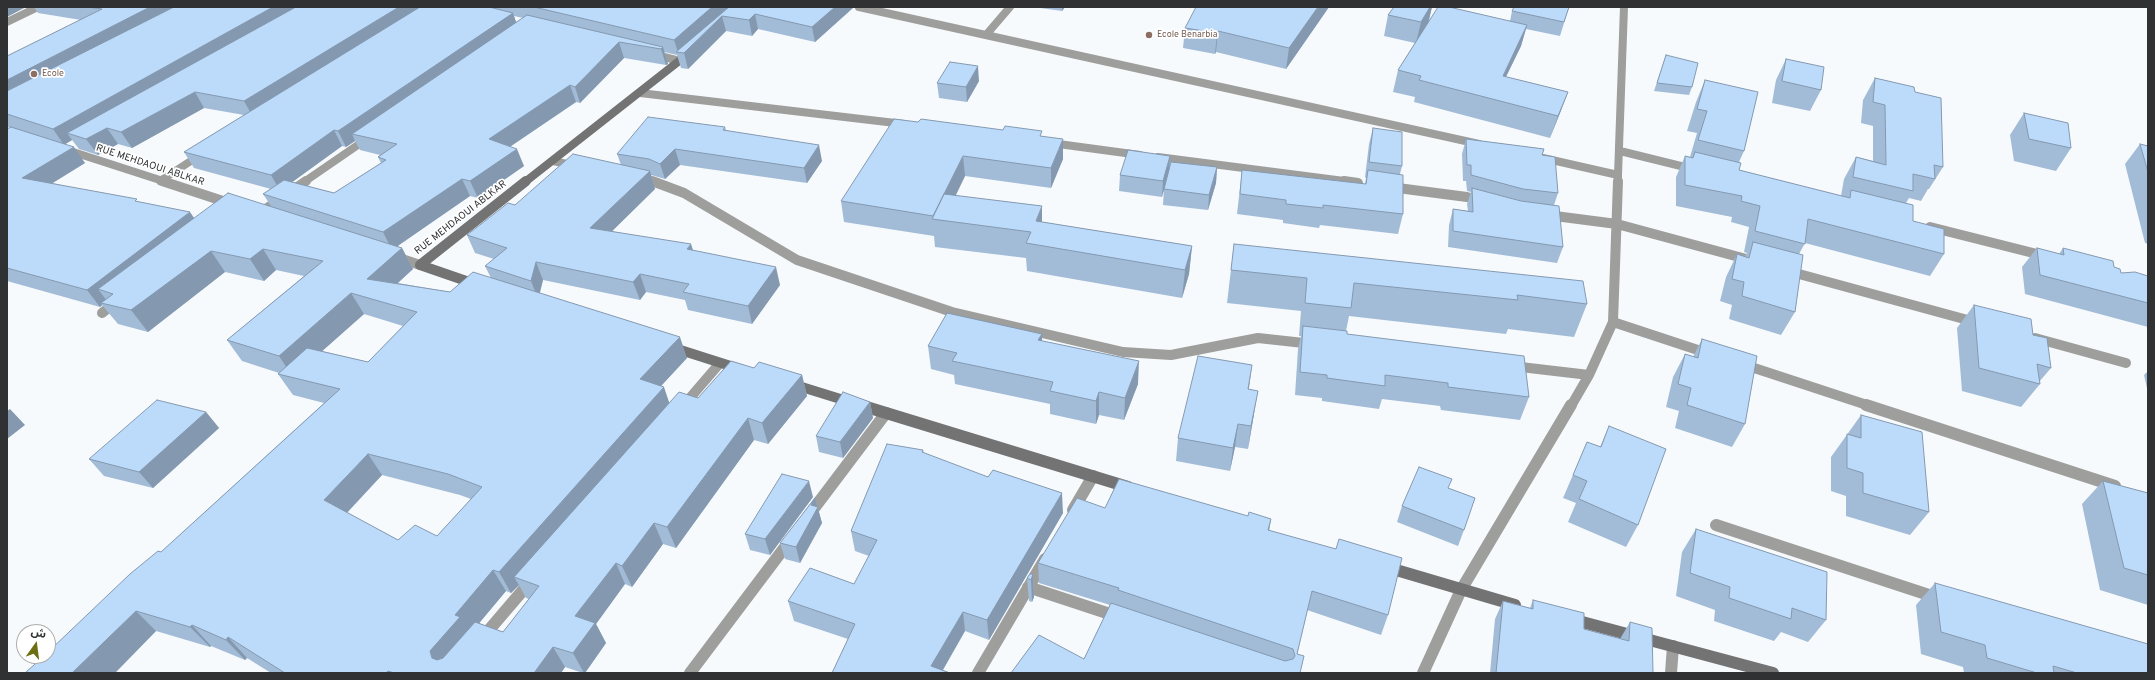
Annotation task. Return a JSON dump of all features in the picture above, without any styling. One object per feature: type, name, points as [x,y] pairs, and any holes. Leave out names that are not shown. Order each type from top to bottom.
[{"type":"street","points":[[7,22],[38,7]]},
{"type":"street","points":[[859,7],[1485,145]]},
{"type":"street","points":[[986,35],[1010,7]]},
{"type":"street","points":[[1423,673],[1461,590],[1589,375],[1613,322],[1624,7]]},
{"type":"street","name":"RUE MEHDAOUI ABLKAR","points":[[384,253],[420,265],[640,93],[697,46]]},
{"type":"street","points":[[643,52],[680,61]]},
{"type":"street","points":[[640,93],[911,125]]},
{"type":"street","points":[[274,217],[256,212],[376,132]]},
{"type":"street","name":"RUE MEHDAOUI ABLKAR","points":[[80,142],[62,149],[240,206],[227,216]]},
{"type":"street","points":[[1044,142],[1365,184]]},
{"type":"street","points":[[1620,151],[1705,172]]},
{"type":"street","points":[[160,181],[206,152]]},
{"type":"street","points":[[1532,156],[1618,175]]},
{"type":"street","points":[[553,161],[590,169]]},
{"type":"street","points":[[634,178],[656,182],[684,192],[797,260],[952,312],[1123,352],[1171,355],[1258,338],[1321,345]]},
{"type":"street","points":[[1381,186],[1467,197],[1488,203]]},
{"type":"street","points":[[1540,214],[1617,224],[1756,262]]},
{"type":"street","points":[[1923,226],[2055,258]]},
{"type":"street","points":[[420,265],[484,288]]},
{"type":"street","points":[[1779,268],[1987,325]]},
{"type":"street","points":[[102,313],[127,294]]},
{"type":"street","points":[[1613,322],[1719,356]]},
{"type":"street","points":[[2026,336],[2126,363]]},
{"type":"street","points":[[661,344],[750,372]]},
{"type":"street","points":[[1734,362],[2125,490]]},
{"type":"street","points":[[674,416],[720,363]]},
{"type":"street","points":[[1502,365],[1589,375]]},
{"type":"street","points":[[780,381],[1138,490]]},
{"type":"street","points":[[690,673],[886,413]]},
{"type":"street","points":[[1066,521],[1093,476]]},
{"type":"street","points":[[1716,525],[1947,601]]},
{"type":"street","points":[[978,673],[1051,547]]},
{"type":"street","points":[[1378,565],[1461,590],[1529,608]]},
{"type":"street","points":[[478,643],[540,572]]},
{"type":"street","points":[[1028,587],[1133,622]]},
{"type":"street","points":[[1559,616],[1773,673]]},
{"type":"street","points":[[1671,673],[1673,646]]},
{"type":"building","points":[[87,7],[150,7],[7,80],[7,56],[102,9]]},
{"type":"building","points":[[174,7],[273,7],[53,129],[7,114],[7,91]]},
{"type":"building","points":[[296,7],[399,7],[244,101],[195,92],[121,132],[107,128],[86,139],[67,133]]},
{"type":"building","points":[[420,7],[489,7],[513,13],[338,131],[334,130],[271,175],[184,152]]},
{"type":"building","points":[[534,7],[712,7],[674,40]]},
{"type":"building","points":[[729,7],[835,7],[812,27],[755,14],[749,20],[722,16],[684,53],[676,52]]},
{"type":"building","points":[[1196,7],[1318,7],[1289,48],[1218,31],[1217,33],[1185,28]]},
{"type":"building","points":[[1394,7],[1430,7],[1421,22],[1388,15]]},
{"type":"building","points":[[1438,7],[1449,7],[1527,25],[1503,76],[1568,92],[1558,116],[1419,80],[1421,76],[1398,70]]},
{"type":"building","points":[[1514,7],[1569,7],[1564,22],[1512,11]]},
{"type":"building","points":[[527,15],[663,47],[661,49],[619,42],[575,87],[570,85],[489,139],[517,149],[470,181],[462,179],[383,232],[263,194],[284,180],[334,193],[386,160],[378,157],[397,144],[352,134]]},
{"type":"building","points":[[1666,55],[1698,63],[1692,87],[1657,83]]},
{"type":"building","points":[[1786,59],[1824,67],[1821,90],[1782,81]]},
{"type":"building","points":[[950,62],[978,66],[966,87],[937,83]]},
{"type":"building","points":[[1875,78],[1914,87],[1915,92],[1941,98],[1943,167],[1934,165],[1935,179],[1913,174],[1913,191],[1853,177],[1856,157],[1886,165],[1885,105],[1873,102]]},
{"type":"building","points":[[1705,80],[1758,92],[1744,151],[1698,140],[1707,111],[1697,109]]},
{"type":"building","points":[[2024,113],[2068,123],[2071,148],[2029,139]]},
{"type":"building","points":[[648,117],[725,127],[723,130],[819,145],[804,168],[675,149],[660,164],[649,159],[617,154]]},
{"type":"building","points":[[894,119],[918,122],[921,119],[1003,130],[1005,126],[1042,131],[1040,136],[1063,139],[1051,168],[963,156],[933,216],[841,201]]},
{"type":"building","points":[[11,127],[74,147],[22,178],[137,199],[135,201],[190,212],[87,290],[7,268],[7,129]]},
{"type":"building","points":[[1373,128],[1402,132],[1402,166],[1369,162]]},
{"type":"building","points":[[1466,139],[1544,149],[1542,155],[1555,157],[1558,193],[1523,189],[1471,175],[1471,165],[1467,165]]},
{"type":"building","points":[[2140,144],[2148,146],[2148,172]]},
{"type":"building","points":[[1128,150],[1170,156],[1163,181],[1120,175]]},
{"type":"building","points":[[1695,152],[1741,163],[1739,170],[1850,198],[1851,190],[1913,205],[1913,221],[1944,229],[1944,254],[1808,219],[1805,244],[1755,231],[1760,206],[1741,201],[1742,196],[1685,185],[1685,156],[1693,158]]},
{"type":"building","points":[[573,154],[650,171],[590,228],[691,244],[687,249],[776,267],[748,306],[683,292],[689,284],[640,274],[633,282],[536,262],[531,281],[485,266],[507,248],[467,235],[508,203],[515,205]]},
{"type":"building","points":[[1171,162],[1217,167],[1209,195],[1164,189]]},
{"type":"building","points":[[1242,170],[1366,184],[1368,170],[1403,175],[1403,214],[1323,205],[1323,208],[1286,204],[1286,200],[1240,194]]},
{"type":"building","points":[[1472,188],[1521,201],[1559,206],[1563,247],[1453,231],[1453,209],[1473,212]]},
{"type":"building","points":[[228,193],[402,248],[367,279],[450,292],[473,272],[680,337],[640,379],[664,387],[499,572],[493,570],[455,615],[460,617],[430,651],[432,658],[437,660],[443,658],[475,622],[503,632],[539,586],[514,577],[679,392],[698,398],[731,361],[754,368],[759,362],[802,375],[762,423],[748,418],[667,527],[654,523],[622,566],[616,563],[575,616],[595,623],[573,653],[553,647],[534,673],[394,673],[388,671],[386,673],[285,673],[228,637],[226,640],[192,625],[190,627],[136,611],[72,673],[25,673],[35,664],[56,664],[56,644],[130,574],[158,551],[161,552],[340,389],[278,374],[307,348],[368,362],[417,312],[351,293],[279,356],[227,340],[323,261],[263,249],[250,259],[211,251],[131,310],[101,303],[113,294],[98,289]],"holes":[[[368,454],[448,474],[482,487],[437,536],[415,525],[398,540],[324,500]]]},
{"type":"building","points":[[944,194],[1042,206],[1036,221],[1192,246],[1185,270],[1026,243],[1031,232],[932,219]]},
{"type":"building","points":[[1753,242],[1803,255],[1795,312],[1742,296],[1744,282],[1732,279],[1737,254],[1749,258]]},
{"type":"building","points":[[1234,244],[1583,281],[1587,304],[1517,295],[1518,300],[1354,283],[1351,308],[1305,303],[1307,278],[1231,270]]},
{"type":"building","points":[[2037,248],[2064,255],[2063,248],[2113,261],[2114,267],[2120,269],[2121,273],[2135,272],[2148,276],[2148,303],[2040,275]]},
{"type":"building","points":[[1974,305],[2031,319],[2033,335],[2047,338],[2051,368],[2037,364],[2040,384],[1979,368]]},
{"type":"building","points":[[947,313],[1042,334],[1038,340],[1139,361],[1125,398],[1099,392],[1096,401],[1050,391],[1053,382],[952,361],[957,353],[928,346]]},
{"type":"building","points":[[1303,326],[1347,331],[1347,334],[1524,356],[1529,397],[1448,387],[1448,383],[1385,375],[1385,386],[1327,378],[1327,375],[1300,372]]},
{"type":"building","points":[[1702,339],[1757,356],[1745,424],[1687,405],[1691,388],[1678,384],[1685,354],[1698,358]]},
{"type":"building","points":[[1198,356],[1252,365],[1248,389],[1258,391],[1251,426],[1238,424],[1233,448],[1178,438]]},
{"type":"building","points":[[843,392],[870,402],[840,442],[816,436]]},
{"type":"building","points":[[157,400],[206,412],[139,472],[89,459]]},
{"type":"building","points":[[1861,415],[1922,432],[1929,512],[1863,493],[1863,473],[1847,468],[1847,434],[1861,438]]},
{"type":"building","points":[[1609,426],[1666,449],[1638,525],[1579,499],[1587,481],[1573,475],[1587,442],[1601,447]]},
{"type":"building","points":[[887,444],[923,450],[922,452],[988,477],[993,470],[1062,493],[987,620],[963,612],[931,666],[950,673],[832,673],[855,624],[788,601],[810,568],[854,584],[877,540],[851,531]]},
{"type":"building","points":[[1419,467],[1452,479],[1448,488],[1475,498],[1464,530],[1402,506]]},
{"type":"building","points":[[782,474],[809,481],[765,539],[745,534]]},
{"type":"building","points":[[1119,479],[1248,516],[1249,512],[1271,519],[1268,530],[1336,549],[1339,539],[1402,558],[1388,615],[1312,591],[1297,654],[1304,656],[1300,673],[1011,673],[1039,635],[1084,659],[1111,603],[1285,661],[1293,659],[1295,656],[1293,649],[1118,590],[1119,588],[1038,563],[1077,498],[1105,508]]},
{"type":"building","points":[[2103,481],[2148,493],[2148,575],[2124,568]]},
{"type":"building","points":[[815,498],[811,505],[818,507],[796,547],[780,543]]},
{"type":"building","points":[[1696,529],[1827,572],[1826,620],[1792,608],[1791,619],[1729,598],[1730,587],[1690,573]]},
{"type":"building","points":[[1030,574],[1033,574],[1031,580],[1027,578]]},
{"type":"building","points":[[1935,583],[2148,644],[2148,673],[2077,673],[2053,666],[2054,673],[2037,673],[1987,658],[1985,645],[1941,632]]},
{"type":"building","points":[[1533,600],[1584,613],[1584,629],[1629,641],[1630,622],[1652,628],[1653,673],[1496,673],[1503,601],[1533,609]]},
{"type":"place","name":"Ecole Benarbia","points":[[1149,35]]},
{"type":"place","name":"Ecole","points":[[34,74]]}]
